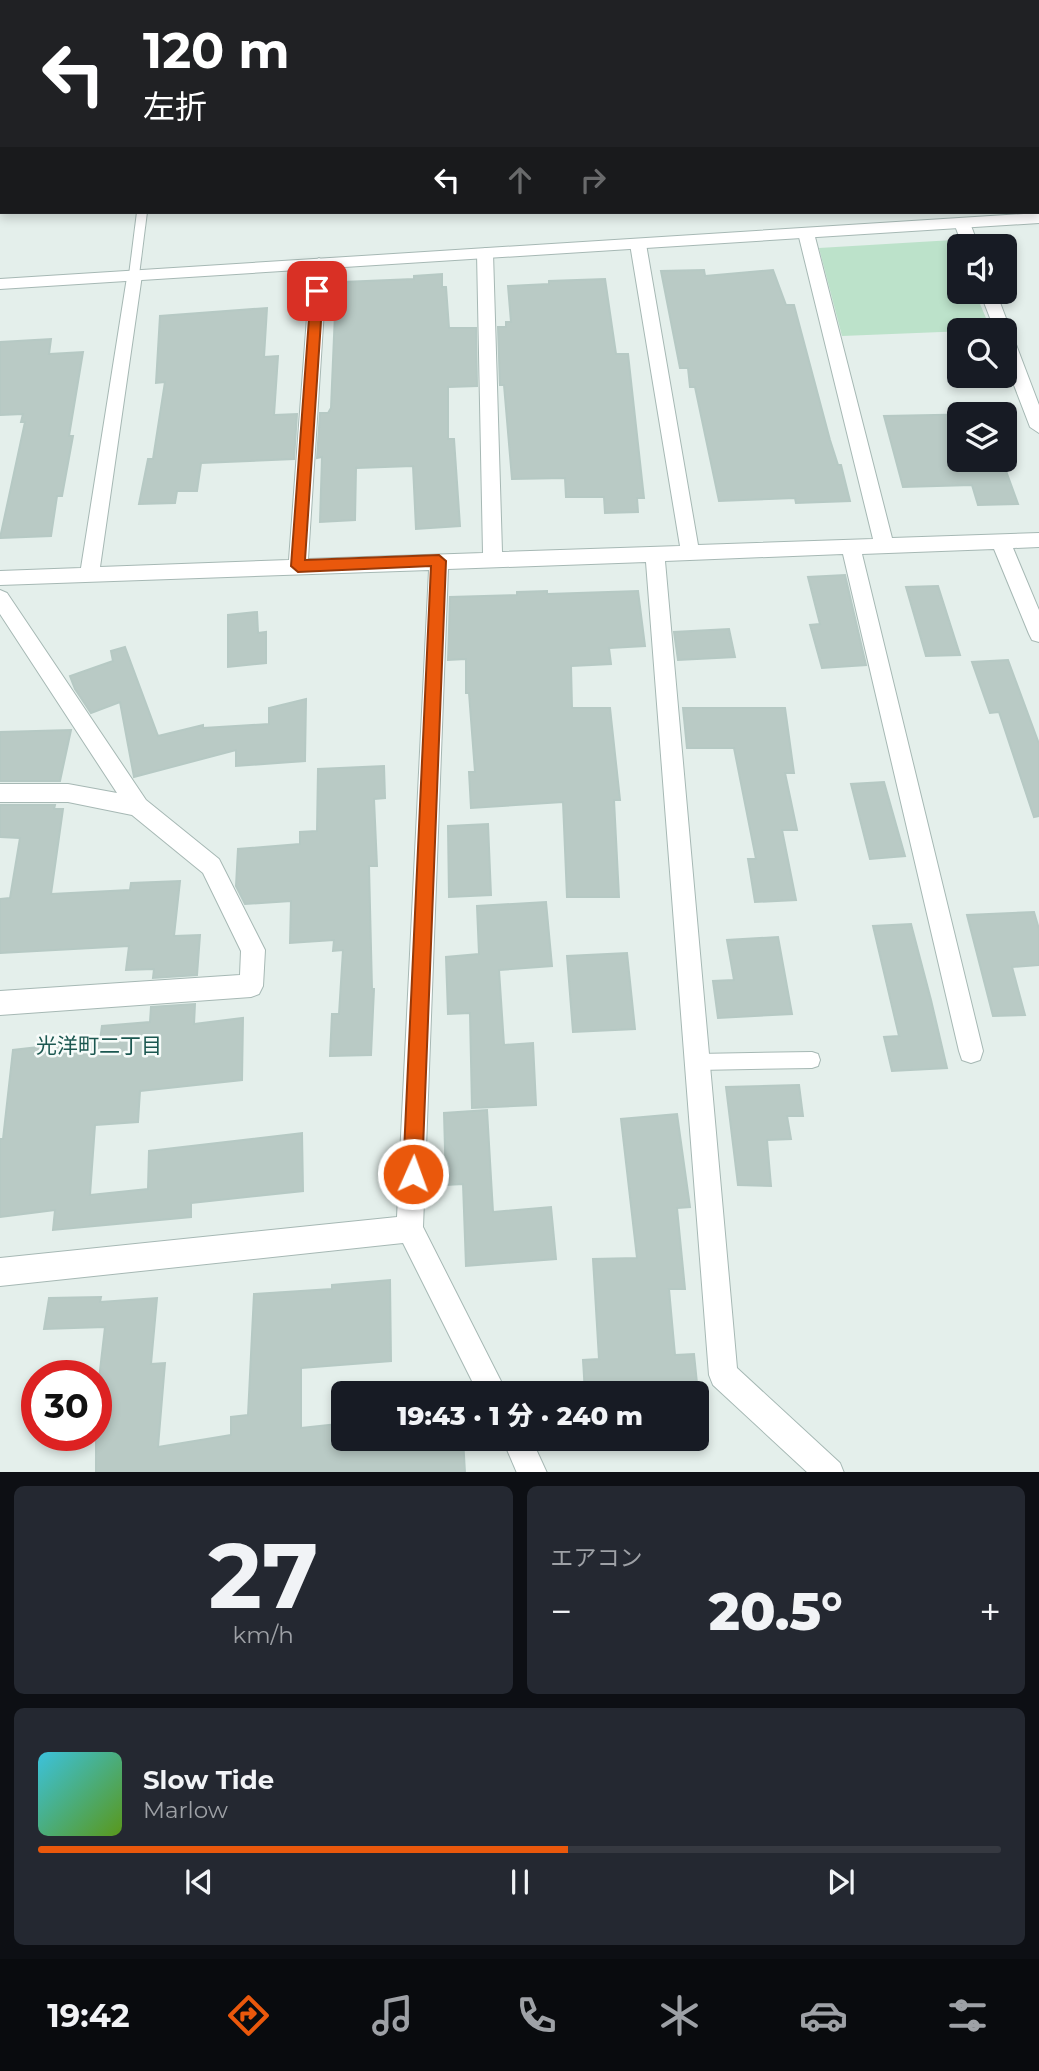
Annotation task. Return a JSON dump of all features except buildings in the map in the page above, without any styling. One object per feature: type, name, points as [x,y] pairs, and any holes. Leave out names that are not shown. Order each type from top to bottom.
[{"type":"street","points":[[0,284],[1039,218]]},
{"type":"street","points":[[962,223],[966,234]]},
{"type":"street","points":[[806,233],[884,545]]},
{"type":"street","points":[[638,244],[690,552]]},
{"type":"street","points":[[485,253],[493,558]]},
{"type":"street","points":[[298,566],[319,263]]},
{"type":"street","points":[[89,575],[134,275]]},
{"type":"street","points":[[1017,370],[1039,427]]},
{"type":"street","points":[[0,578],[1039,540]]},
{"type":"street","points":[[1001,542],[1039,634]]},
{"type":"street","points":[[851,546],[971,1051]]},
{"type":"street","points":[[655,553],[723,1375],[830,1472]]},
{"type":"street","points":[[439,561],[410,1229],[487,1381]]},
{"type":"street","points":[[0,598],[138,807],[211,866],[253,950],[251,986],[0,1003]]},
{"type":"street","points":[[0,793],[68,793],[138,807]]},
{"type":"street","points":[[0,1272],[410,1229]]},
{"type":"street","points":[[522,1451],[533,1472]]},
{"type":"lane","points":[[134,275],[142,214]]},
{"type":"lane","points":[[697,1062],[812,1060]]},
{"type":"green space","points":[[947,240],[947,304],[980,304],[986,318],[947,318],[947,332],[842,336],[819,248]]},
{"type":"district","name":"光洋町二丁目","points":[[99,1045]]},
{"type":"route","points":[[317,291],[298,566],[439,561],[413,1174]]}]
